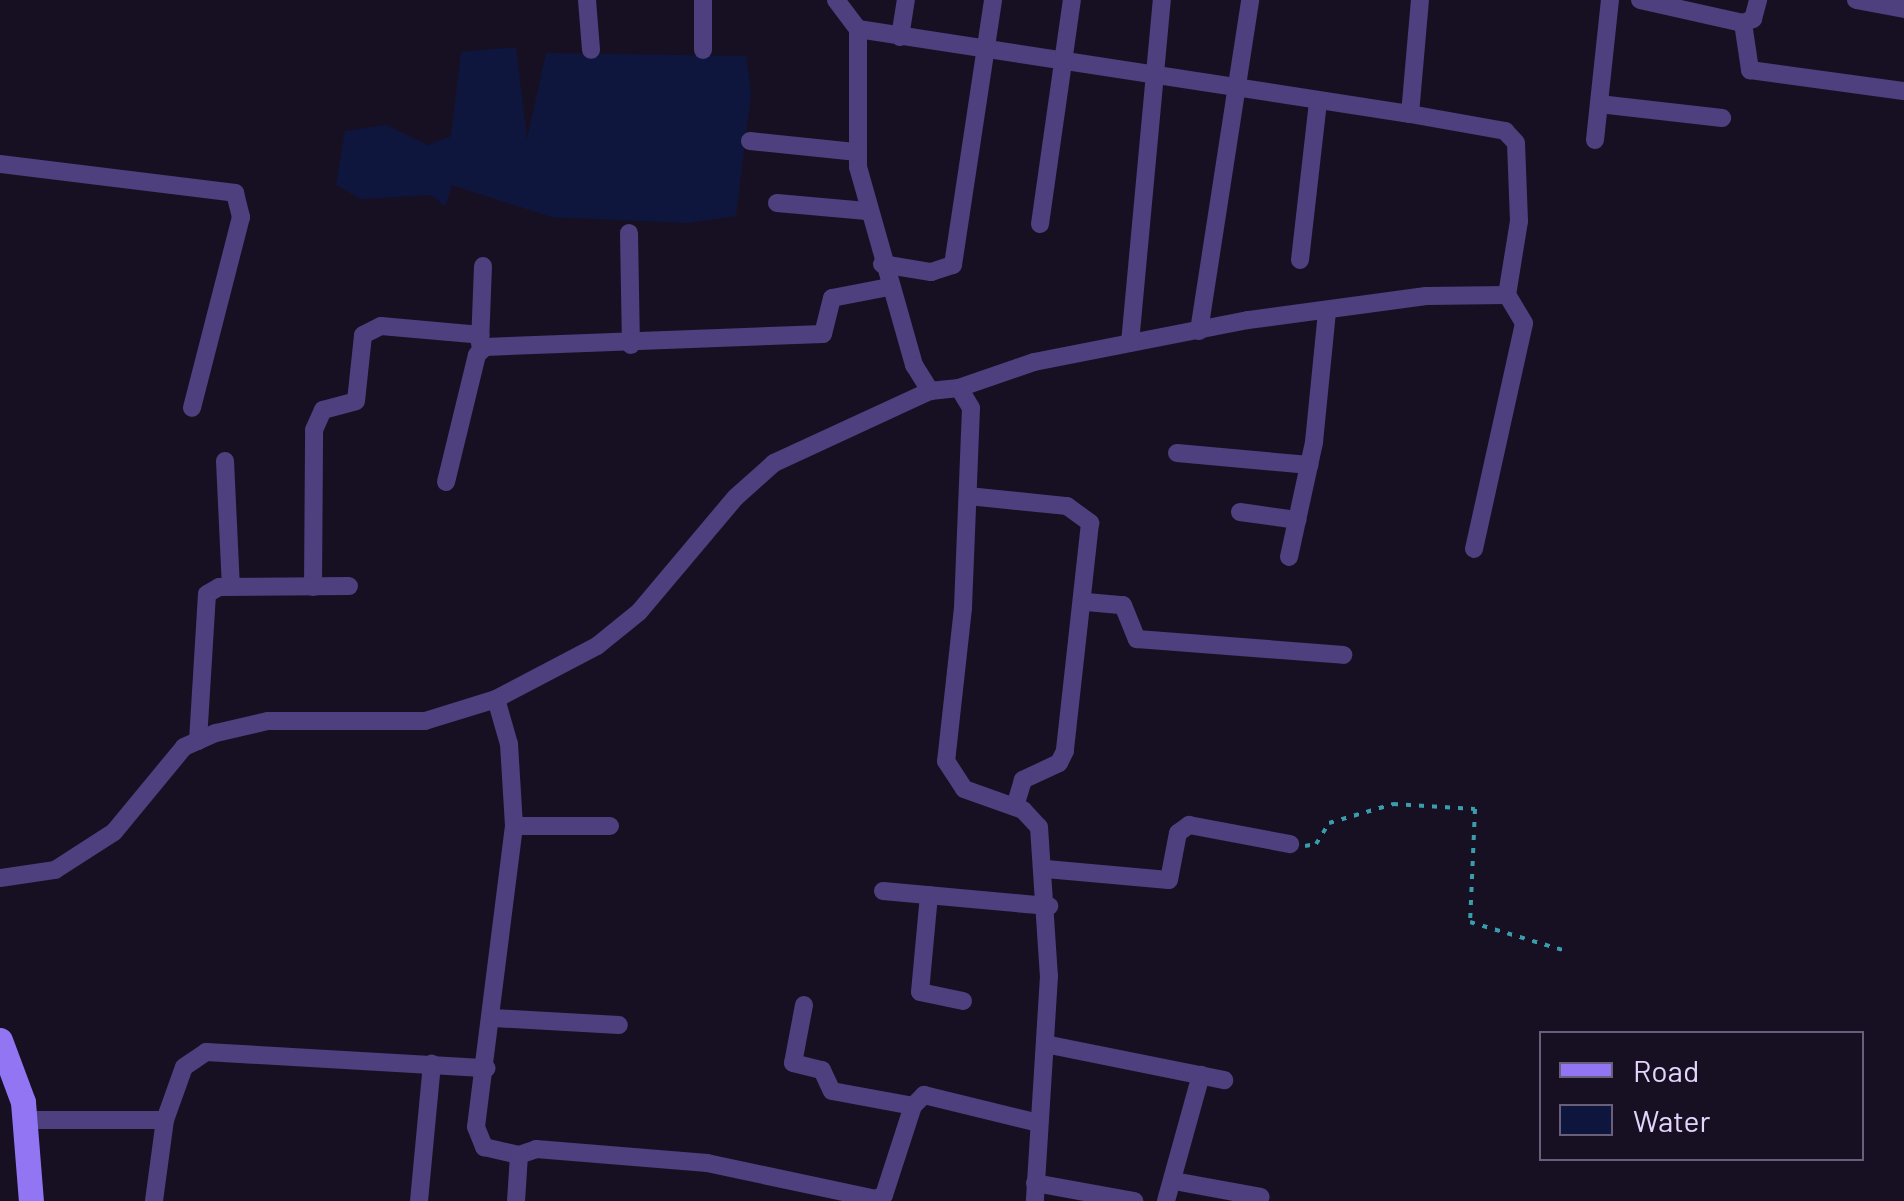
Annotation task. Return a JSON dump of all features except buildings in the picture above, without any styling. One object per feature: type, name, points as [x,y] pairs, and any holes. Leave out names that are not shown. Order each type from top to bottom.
[{"type":"main road","points":[[0,1040],[24,1120],[31,1201]]},
{"type":"street","points":[[586,0],[590,50]]},
{"type":"street","points":[[703,0],[703,50]]},
{"type":"street","points":[[836,0],[858,29],[857,152],[867,211],[914,365],[930,392]]},
{"type":"street","points":[[900,37],[906,0]]},
{"type":"street","points":[[882,264],[931,272],[953,265],[993,0]]},
{"type":"street","points":[[1040,224],[1072,0]]},
{"type":"street","points":[[1130,343],[1151,75],[1162,0]]},
{"type":"street","points":[[1199,331],[1240,91],[1250,0]]},
{"type":"street","points":[[1410,114],[1420,0]]},
{"type":"street","points":[[1595,140],[1610,0]]},
{"type":"street","points":[[1640,0],[1743,23],[1753,19],[1758,0]]},
{"type":"street","points":[[1856,0],[1904,9]]},
{"type":"street","points":[[1743,23],[1750,70],[1904,91]]},
{"type":"street","points":[[858,29],[1505,131],[1516,143],[1519,221],[1506,296],[1524,322],[1474,550]]},
{"type":"street","points":[[1300,260],[1318,102]]},
{"type":"street","points":[[1599,104],[1722,118]]},
{"type":"street","points":[[750,142],[857,152]]},
{"type":"street","points":[[0,164],[236,193],[241,217],[192,408]]},
{"type":"street","points":[[777,203],[867,211]]},
{"type":"street","points":[[629,232],[631,346]]},
{"type":"street","points":[[446,482],[480,342],[483,266]]},
{"type":"street","points":[[313,587],[314,430],[322,410],[356,401],[363,335],[380,326],[480,342],[631,346],[823,334],[832,298],[889,286]]},
{"type":"street","points":[[0,878],[54,870],[114,832],[156,776],[198,741],[268,720],[425,721],[496,698],[596,646],[638,612],[736,496],[774,462],[930,392],[959,388],[1034,362],[1199,331],[1426,296],[1506,296]]},
{"type":"street","points":[[1289,557],[1309,465],[1327,310]]},
{"type":"street","points":[[959,388],[971,408],[968,496],[946,761],[964,790],[1015,807],[1040,827],[1048,906],[1035,1192],[1134,1201]]},
{"type":"street","points":[[1177,453],[1309,465]]},
{"type":"street","points":[[225,461],[231,587]]},
{"type":"street","points":[[968,496],[1083,512],[1090,522],[1086,602],[1065,751],[1050,769],[1023,780],[1015,807]]},
{"type":"street","points":[[1240,512],[1296,520]]},
{"type":"street","points":[[198,741],[207,594],[231,587],[349,586]]},
{"type":"street","points":[[1086,602],[1123,605],[1138,639],[1342,655]]},
{"type":"street","points":[[496,698],[509,744],[514,826],[478,1138],[484,1147],[519,1155],[536,1148],[707,1163],[882,1200],[913,1106]]},
{"type":"street","points":[[514,826],[610,826]]},
{"type":"street","points":[[1046,869],[1169,880],[1178,832],[1189,826],[1290,844]]},
{"type":"street","points":[[883,891],[1048,906]]},
{"type":"street","points":[[929,895],[920,992],[962,1001]]},
{"type":"street","points":[[804,1005],[793,1063],[822,1070],[832,1091],[913,1106],[933,1096],[1036,1122]]},
{"type":"street","points":[[494,1018],[619,1025]]},
{"type":"street","points":[[1044,1044],[1224,1080]]},
{"type":"street","points":[[154,1201],[165,1120],[184,1066],[206,1052],[486,1068]]},
{"type":"street","points":[[419,1201],[432,1064]]},
{"type":"street","points":[[1166,1201],[1202,1075]]},
{"type":"street","points":[[24,1120],[165,1120]]},
{"type":"street","points":[[516,1201],[519,1155]]},
{"type":"street","points":[[1174,1181],[1261,1196]]},
{"type":"path","points":[[1290,844],[1314,846],[1329,823],[1393,804],[1476,810],[1470,922],[1566,951]]},
{"type":"water","points":[[516,47],[527,139],[546,53],[746,56],[751,93],[736,216],[687,223],[551,217],[452,185],[445,206],[431,195],[361,199],[336,185],[345,131],[386,125],[428,145],[451,136],[461,52]]}]
